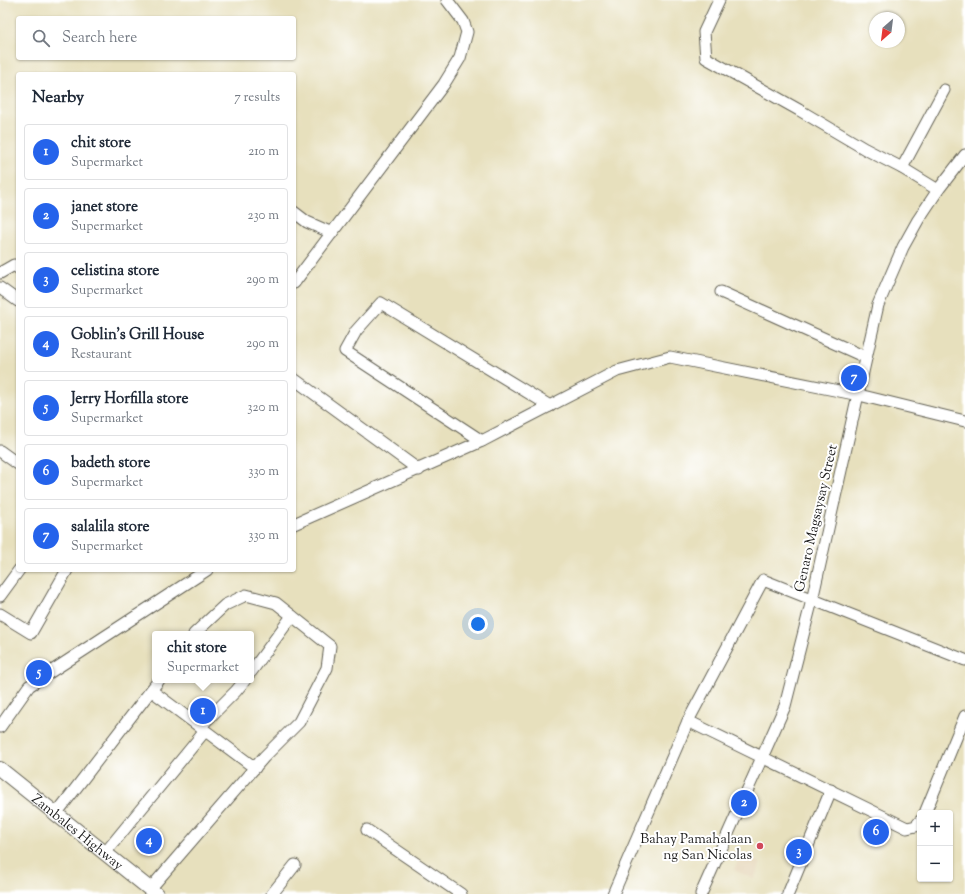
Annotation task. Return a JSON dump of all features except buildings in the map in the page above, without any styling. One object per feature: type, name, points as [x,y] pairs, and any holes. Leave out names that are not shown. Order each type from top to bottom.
[{"type":"main road","name":"Zambales Highway","points":[[0,769],[153,891]]},
{"type":"street","points":[[719,0],[704,32],[706,58],[902,168],[938,190]]},
{"type":"street","points":[[296,280],[444,84],[460,58],[467,32],[463,21],[451,3]]},
{"type":"street","points":[[902,168],[944,90]]},
{"type":"street","name":"Genaro Magsaysay Street","points":[[701,894],[785,706],[812,600],[878,305],[903,247],[918,220],[938,190],[965,155]]},
{"type":"street","points":[[296,214],[307,222],[332,233]]},
{"type":"street","points":[[0,273],[14,265],[16,266]]},
{"type":"street","points":[[0,288],[16,300]]},
{"type":"street","points":[[721,292],[866,357]]},
{"type":"street","points":[[482,441],[346,351],[356,331],[381,303],[550,406]]},
{"type":"street","points":[[296,523],[482,441],[617,371],[670,358],[858,395],[965,421]]},
{"type":"street","points":[[296,380],[419,470]]},
{"type":"street","points":[[0,451],[16,463]]},
{"type":"street","points":[[0,596],[18,572]]},
{"type":"street","points":[[0,614],[31,633],[66,572]]},
{"type":"street","points":[[0,727],[29,686],[203,572]]},
{"type":"street","points":[[613,894],[688,721],[763,580],[965,660]]},
{"type":"street","points":[[153,891],[255,768],[299,722],[327,668],[330,646],[276,603],[246,595],[225,605],[197,631]]},
{"type":"street","points":[[254,668],[292,616]]},
{"type":"street","points":[[56,814],[157,683]]},
{"type":"street","points":[[105,853],[203,729],[243,683]]},
{"type":"street","points":[[152,691],[255,768]]},
{"type":"street","points":[[926,810],[965,716]]},
{"type":"street","points":[[688,721],[906,828],[917,825]]},
{"type":"street","points":[[788,894],[831,790]]},
{"type":"street","points":[[367,830],[461,894]]},
{"type":"street","points":[[272,894],[295,865]]},
{"type":"shaded area","points":[[741,854],[761,863],[754,879],[734,870]]},
{"type":"place","name":"salalila store","points":[[854,378]]},
{"type":"place","name":"Jerry Horfilla store","points":[[39,673]]},
{"type":"place","name":"chit store","points":[[203,711]]},
{"type":"place","name":"janet store","points":[[744,803]]},
{"type":"place","name":"badeth store","points":[[876,832]]},
{"type":"place","name":"Goblin's Grill House","points":[[149,841]]},
{"type":"place","name":"Bahay Pamahalaan ng San Nicolas","points":[[760,846]]},
{"type":"place","name":"celistina store","points":[[799,852]]}]
